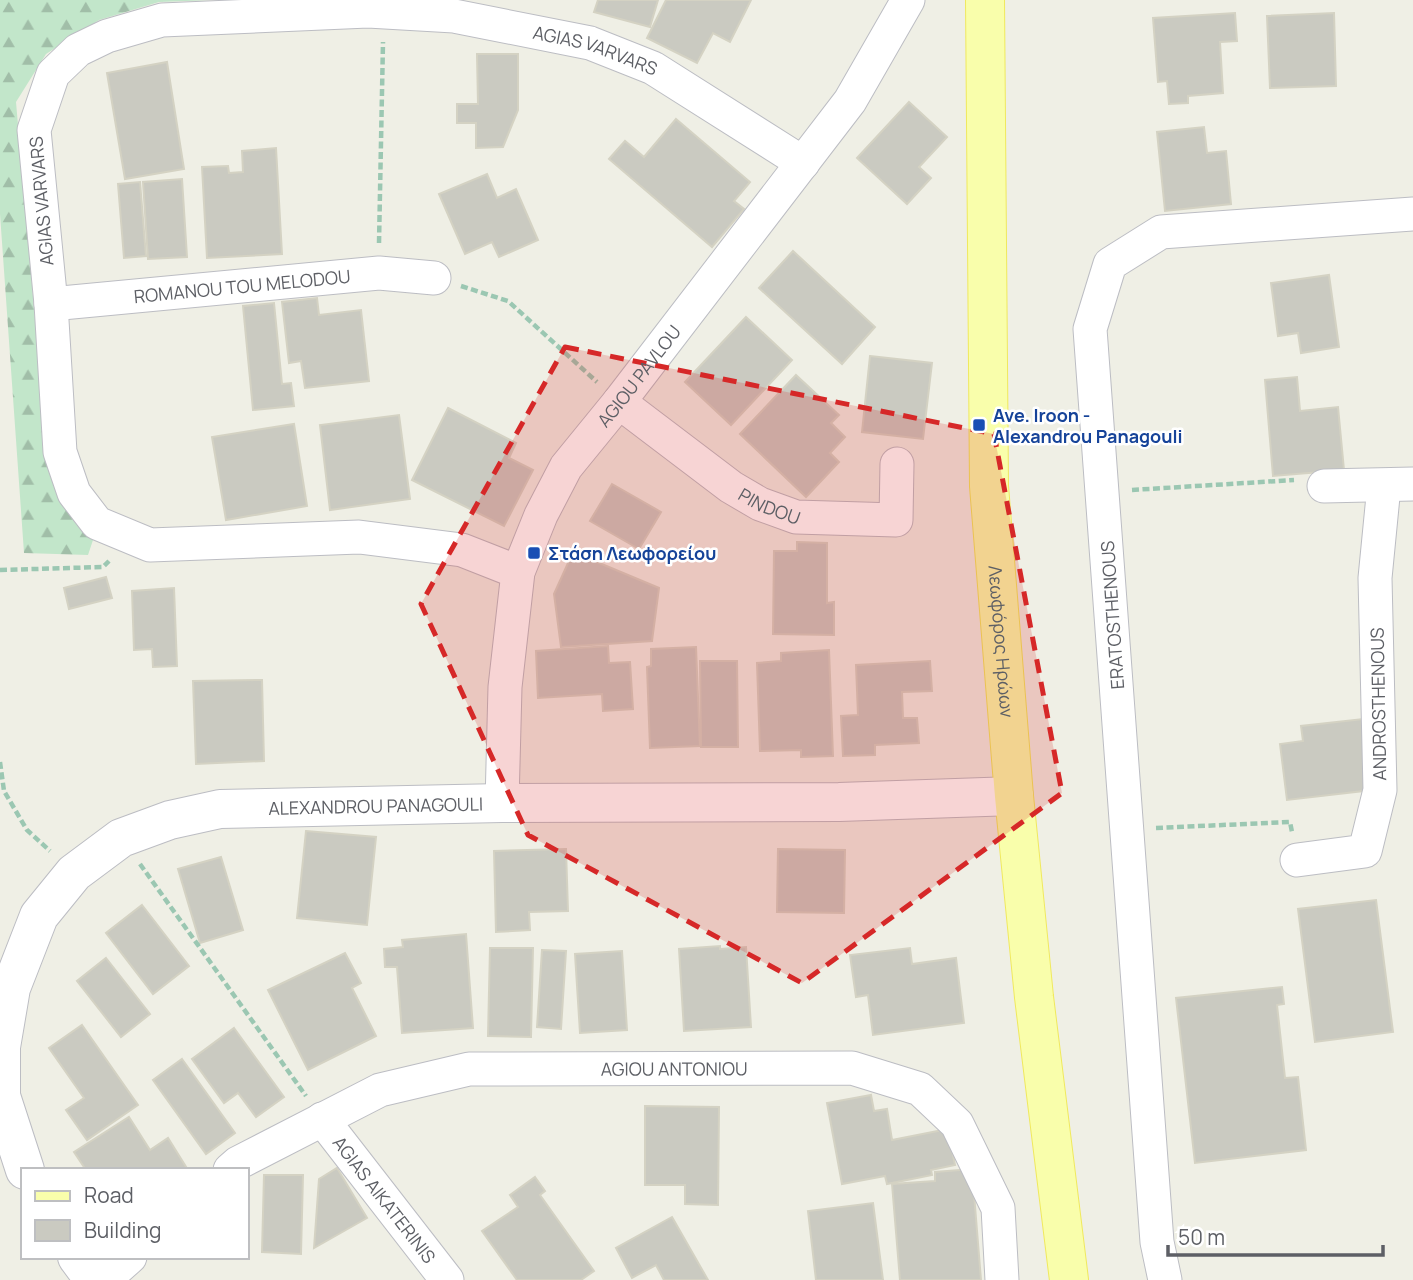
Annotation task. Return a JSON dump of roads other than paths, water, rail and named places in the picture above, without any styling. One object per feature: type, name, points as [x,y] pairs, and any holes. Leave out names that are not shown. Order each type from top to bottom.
[{"type":"main road","name":"Λεωφόρος Ηρώων","points":[[985,0],[989,486],[1014,796],[1034,997],[1069,1280]]},
{"type":"street","name":"AGIOU PAVLOU","points":[[502,803],[505,687],[518,572],[541,515],[566,467],[850,101],[908,0]]},
{"type":"street","name":"AGIAS VARVARS","points":[[518,572],[462,550],[359,537],[150,545],[97,523],[74,493],[60,452],[51,304],[34,130],[53,74],[78,50],[107,36],[162,20],[368,11],[454,16],[590,43],[653,68],[803,163]]},
{"type":"street","name":"ERATOSTHENOUS","points":[[1165,1280],[1157,1242],[1090,329],[1110,264],[1161,232],[1413,214]]},
{"type":"street","name":"ROMANOU TOU MELODOU","points":[[51,304],[379,273],[434,278]]},
{"type":"street","name":"PINDOU","points":[[619,402],[731,487],[760,504],[796,517],[896,520],[897,464]]},
{"type":"street","name":"ANDROSTHENOUS","points":[[1297,860],[1365,851],[1380,790],[1375,578],[1399,485],[1324,486]]},
{"type":"street","name":"ALEXANDROU PANAGOULI","points":[[25,1168],[1,1096],[1,1047],[11,988],[39,916],[74,873],[121,838],[170,820],[220,808],[502,803],[839,802],[1014,796]]},
{"type":"street","name":"AGIOU ANTONIOU","points":[[232,1168],[380,1090],[469,1069],[852,1068],[920,1089],[957,1124],[998,1208],[1003,1280]]},
{"type":"street","name":"AGIAS AIKATERINIS","points":[[322,1119],[447,1280]]},
{"type":"street","points":[[78,1259],[94,1280]]},
{"type":"street","points":[[104,1280],[128,1259]]},
{"type":"place","name":"Ave. Iroon - Alexandrou Panagouli","points":[[979,425]]},
{"type":"place","name":"Στάση Λεωφορείου","points":[[534,553]]}]
